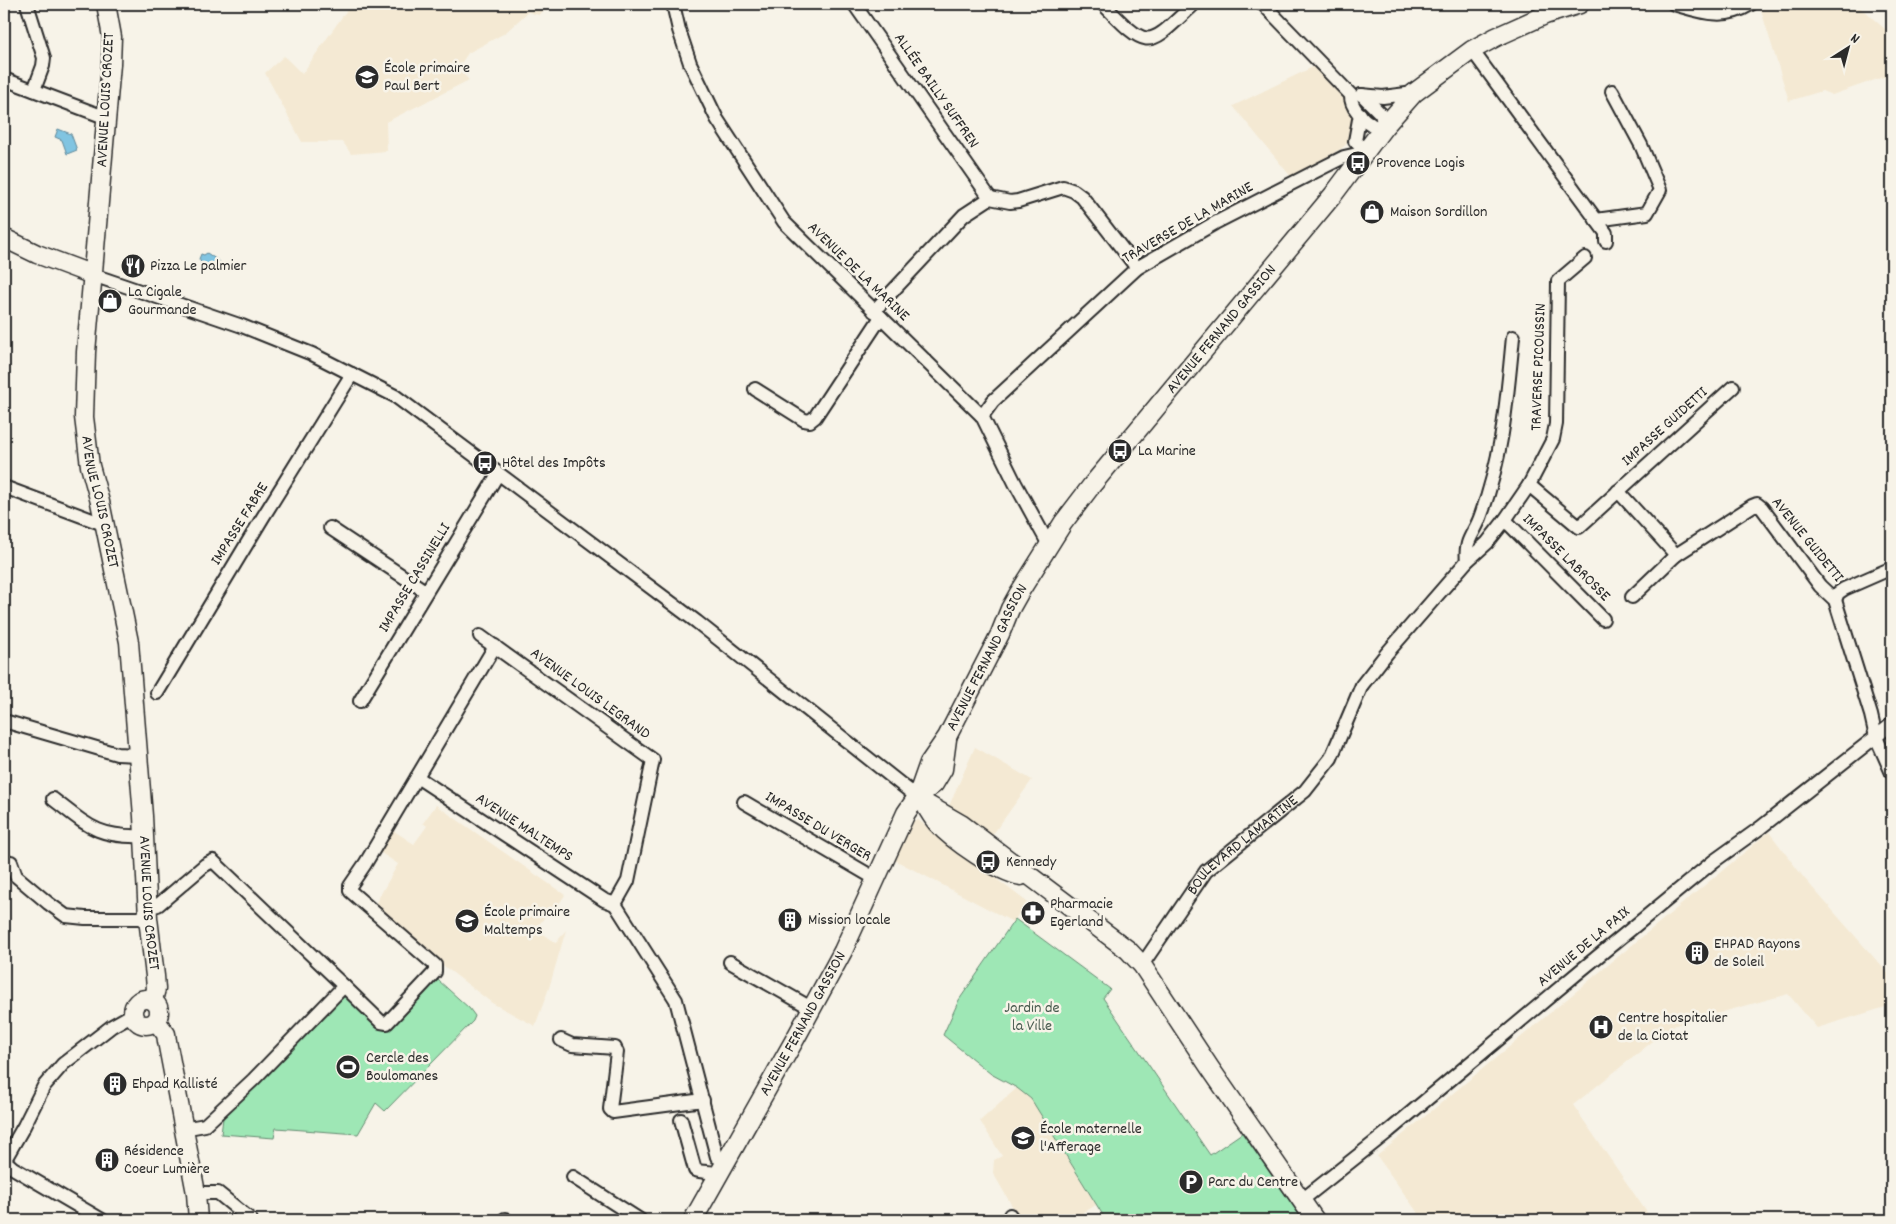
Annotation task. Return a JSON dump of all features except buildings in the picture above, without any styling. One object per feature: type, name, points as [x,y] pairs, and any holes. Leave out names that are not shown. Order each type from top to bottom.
[{"type":"street","points":[[27,4],[44,58],[34,90]]},
{"type":"street","name":"AVENUE LOUIS CROZET","points":[[106,4],[112,37],[107,118],[86,352],[84,417],[90,466],[100,502],[128,642],[138,755],[148,912],[156,989],[153,1000]]},
{"type":"street","name":"AVENUE DE LA MARINE","points":[[673,4],[690,63],[717,119],[784,222],[877,314],[964,396],[982,416],[1015,483],[1049,545]]},
{"type":"street","name":"ALLÉE BAILLY SUFFREN","points":[[854,4],[990,198]]},
{"type":"street","points":[[1103,4],[1130,32],[1147,39],[1156,37],[1166,30],[1194,4]]},
{"type":"street","points":[[1263,4],[1356,95],[1381,114],[1384,127],[1373,126],[1360,114],[1350,100],[1356,95],[1383,97],[1414,93]]},
{"type":"street","name":"AVENUE FERNAND GASSION","points":[[693,1220],[843,951],[906,813],[920,800],[929,763],[947,737],[1000,634],[1010,609],[1049,545],[1092,485],[1327,203],[1384,127],[1414,93],[1472,50],[1537,18],[1580,4]]},
{"type":"street","points":[[1674,4],[1707,13],[1724,15],[1751,4]]},
{"type":"street","points":[[1472,50],[1606,233],[1606,241]]},
{"type":"street","points":[[4,79],[107,118]]},
{"type":"street","points":[[1596,220],[1647,212],[1660,190],[1640,145],[1612,92]]},
{"type":"street","points":[[1360,114],[1355,141],[1366,152]]},
{"type":"street","name":"TRAVERSE DE LA MARINE","points":[[982,416],[993,402],[1137,268],[1214,223],[1326,166],[1344,157],[1366,152]]},
{"type":"street","points":[[754,389],[804,420],[810,421],[815,417],[877,314],[964,215],[990,198],[1010,202],[1063,187],[1074,191],[1082,197],[1137,268]]},
{"type":"street","points":[[4,238],[37,254],[93,276],[242,326],[312,354],[395,396],[697,622],[920,800],[955,820],[1128,950],[1142,965],[1210,1068],[1315,1220]]},
{"type":"street","name":"TRAVERSE PICOUSSIN","points":[[1529,485],[1553,439],[1556,424],[1558,281],[1586,258]]},
{"type":"street","points":[[1467,561],[1465,548],[1481,516],[1499,455],[1505,424],[1513,337]]},
{"type":"street","name":"IMPASSE FABRE","points":[[157,693],[262,517],[352,374]]},
{"type":"street","name":"IMPASSE GUIDETTI","points":[[1618,491],[1733,387]]},
{"type":"street","name":"IMPASSE CASSINELLI","points":[[360,701],[425,591],[498,474]]},
{"type":"street","points":[[1529,485],[1578,528],[1618,491],[1676,555]]},
{"type":"street","name":"BOULEVARD LAMARTINE","points":[[1142,965],[1206,871],[1305,791],[1330,758],[1362,684],[1467,561],[1487,543],[1529,485]]},
{"type":"street","points":[[4,486],[103,524]]},
{"type":"street","name":"AVENUE GUIDETTI","points":[[1632,597],[1676,555],[1757,504],[1762,508],[1820,586],[1835,600]]},
{"type":"street","name":"IMPASSE LABROSSE","points":[[1505,520],[1604,619]]},
{"type":"street","points":[[330,528],[425,591]]},
{"type":"street","points":[[1892,568],[1844,589],[1838,593],[1835,600],[1871,715],[1876,737],[1892,773]]},
{"type":"street","name":"AVENUE LOUIS LEGRAND","points":[[480,636],[654,760],[628,881],[614,904]]},
{"type":"street","points":[[11,862],[16,876],[66,916],[85,918],[148,912],[205,865],[213,861],[381,1022],[387,1023],[433,975],[436,968],[428,958],[350,891],[350,886],[495,646]]},
{"type":"street","points":[[4,721],[117,754],[138,755]]},
{"type":"street","name":"AVENUE DE LA PAIX","points":[[1302,1200],[1390,1131],[1585,966],[1714,861],[1760,828],[1892,724]]},
{"type":"street","name":"AVENUE MALTEMPS","points":[[417,776],[604,900],[614,904]]},
{"type":"street","points":[[53,799],[84,823],[112,836],[144,836]]},
{"type":"street","name":"IMPASSE DU VERGER","points":[[744,802],[876,879]]},
{"type":"street","points":[[614,904],[676,1000],[717,1157],[722,1168],[713,1172],[695,1170],[681,1120]]},
{"type":"street","points":[[730,962],[811,1008]]},
{"type":"street","points":[[183,1128],[204,1125],[252,1080],[344,986]]},
{"type":"street","points":[[141,999],[153,1000],[160,1010],[156,1022],[145,1026],[135,1020],[133,1008],[141,999]]},
{"type":"street","points":[[102,1220],[4,1161],[44,1086],[63,1064],[105,1032],[133,1014]]},
{"type":"street","points":[[156,1022],[166,1034],[196,1193],[198,1220]]},
{"type":"street","points":[[561,1040],[572,1045],[615,1048],[617,1052],[610,1109],[613,1112],[703,1100]]},
{"type":"street","points":[[573,1177],[640,1220]]},
{"type":"street","points":[[196,1193],[218,1193],[251,1220]]},
{"type":"shaded area","name":"École primaire Paul Bert","points":[[351,4],[551,4],[539,15],[528,12],[505,33],[468,53],[458,68],[469,80],[386,122],[387,151],[351,154],[343,142],[302,142],[265,73],[284,56],[302,74]]},
{"type":"shaded area","points":[[1763,4],[1856,4],[1892,35],[1892,74],[1832,95],[1822,91],[1789,101],[1760,7]]},
{"type":"shaded area","points":[[1319,64],[1367,126],[1342,148],[1292,178],[1233,106]]},
{"type":"shaded area","points":[[975,747],[1032,780],[991,837],[949,806]]},
{"type":"shaded area","name":"École primaire Maltemps","points":[[436,805],[565,895],[553,913],[549,911],[536,929],[556,943],[566,930],[549,988],[535,1026],[492,1003],[444,966],[374,906],[398,864],[378,851],[387,843],[386,837],[391,829],[414,844],[427,826],[423,823]]},
{"type":"shaded area","points":[[918,820],[1027,902],[1013,922],[893,859],[910,822]]},
{"type":"shaded area","name":"Centre hospitalier de la Ciotat","points":[[1769,832],[1804,878],[1892,978],[1892,1005],[1817,1028],[1788,994],[1672,1026],[1573,1105],[1648,1214],[1647,1220],[1423,1220],[1377,1156]]},
{"type":"shaded area","name":"École maternelle l'Afferage","points":[[1017,1088],[1031,1099],[1096,1205],[1071,1220],[1034,1220],[1031,1216],[1025,1219],[1019,1218],[993,1173],[994,1160],[1002,1156],[980,1121]]},
{"type":"green space","name":"Jardin de la Ville","points":[[1015,919],[1110,989],[1103,998],[1210,1155],[1242,1133],[1303,1220],[1106,1220],[1031,1099],[1017,1088],[991,1074],[943,1035],[959,1000]]},
{"type":"green space","name":"Cercle des Boulomanes","points":[[438,980],[469,1008],[475,1016],[473,1021],[385,1111],[376,1103],[358,1134],[276,1128],[274,1138],[221,1134],[224,1110],[344,994],[385,1031]]},
{"type":"water","points":[[58,129],[71,134],[77,150],[67,154],[62,140],[55,137]]},
{"type":"water","points":[[207,253],[220,262],[215,272],[202,264],[199,259],[201,254]]},
{"type":"place","name":"École primaire Paul Bert","points":[[367,77]]},
{"type":"place","name":"Provence Logis","points":[[1358,163]]},
{"type":"place","name":"Maison Sordillon","points":[[1372,212]]},
{"type":"place","name":"Pizza Le palmier","points":[[133,266]]},
{"type":"place","name":"La Cigale Gourmande","points":[[110,301]]},
{"type":"place","name":"La Marine","points":[[1120,451]]},
{"type":"place","name":"Hôtel des Impôts","points":[[485,463]]},
{"type":"place","name":"Kennedy","points":[[988,862]]},
{"type":"place","name":"Pharmacie Egerland","points":[[1033,913]]},
{"type":"place","name":"Mission locale","points":[[790,920]]},
{"type":"place","name":"École primaire Maltemps","points":[[467,921]]},
{"type":"place","name":"EHPAD Rayons de Soleil","points":[[1697,953]]},
{"type":"place","name":"Centre hospitalier de la Ciotat","points":[[1601,1027]]},
{"type":"place","name":"Cercle des Boulomanes","points":[[348,1067]]},
{"type":"place","name":"Ehpad Kallisté","points":[[115,1084]]},
{"type":"place","name":"École maternelle l'Afferage","points":[[1023,1138]]},
{"type":"place","name":"Résidence Coeur Lumière","points":[[107,1160]]},
{"type":"place","name":"Parc du Centre","points":[[1191,1182]]}]
